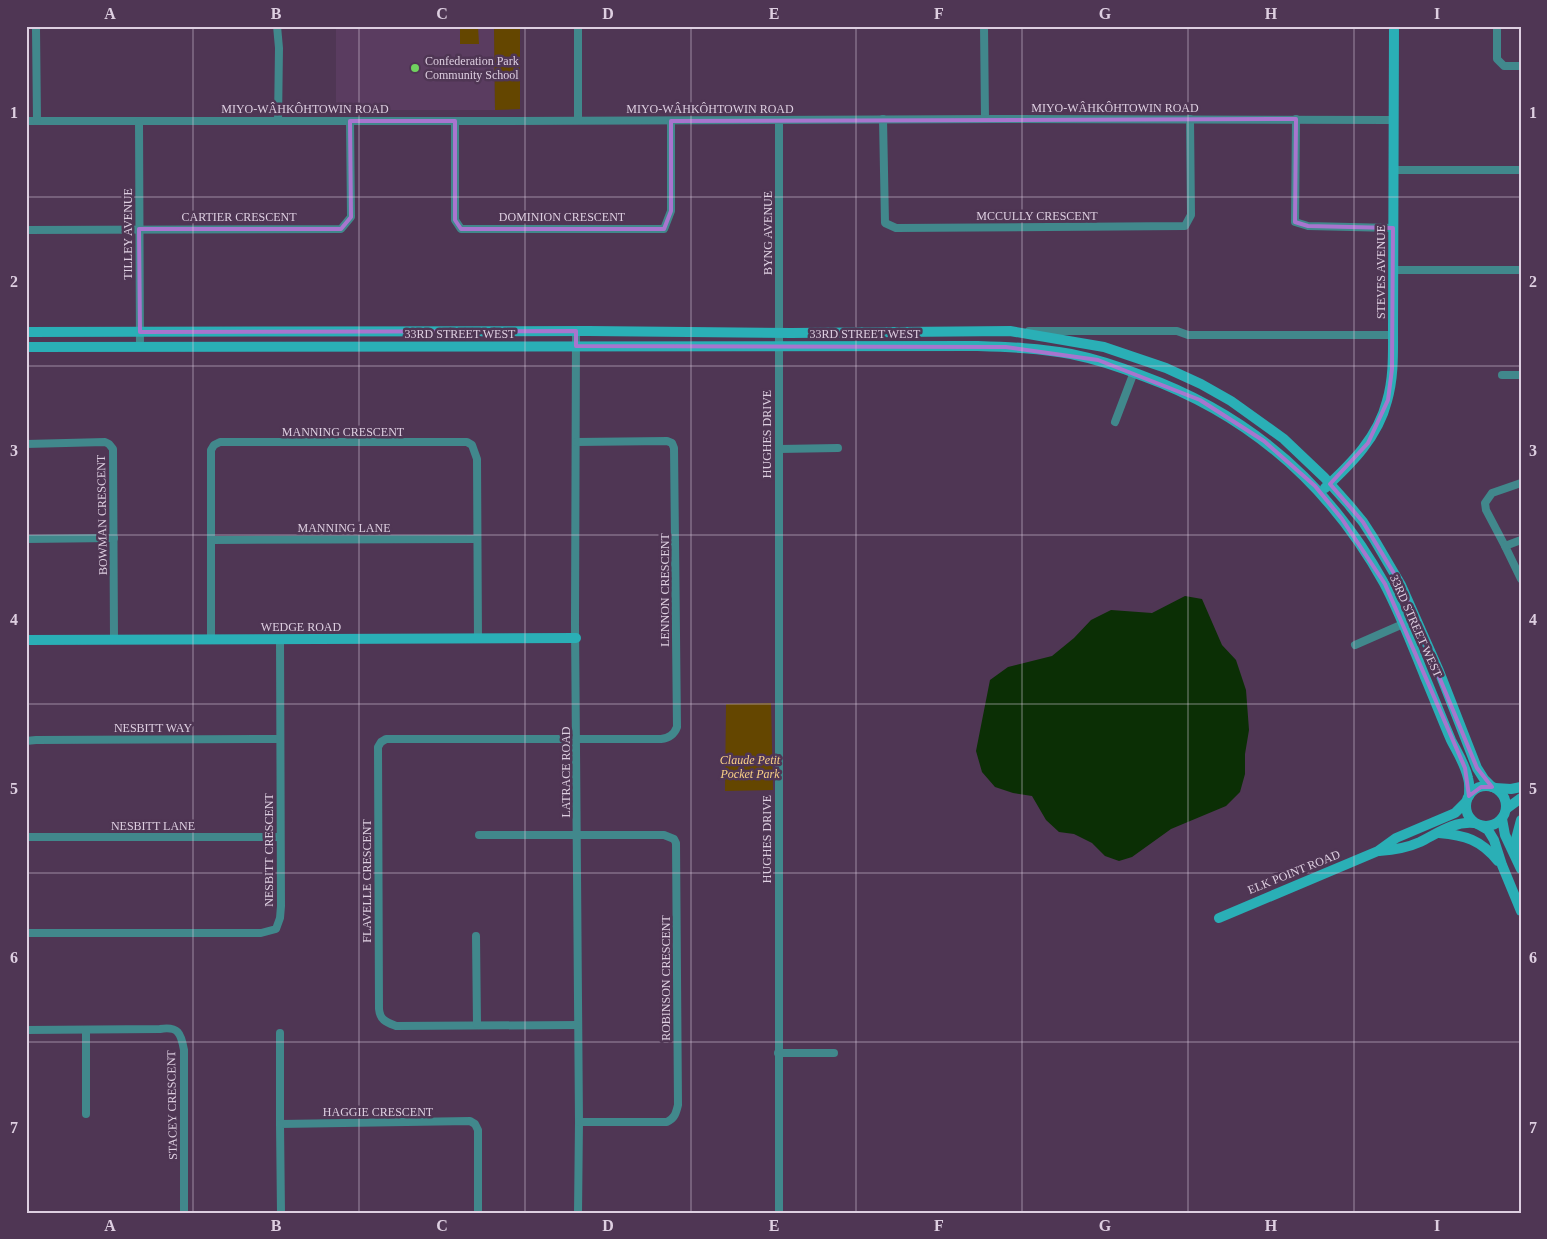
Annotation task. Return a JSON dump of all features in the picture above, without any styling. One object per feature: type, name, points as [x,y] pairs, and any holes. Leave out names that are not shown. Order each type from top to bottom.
[{"type":"main road","name":"STEVES AVENUE","points":[[1321,493],[1350,466],[1368,443],[1380,422],[1388,400],[1392,369],[1393,335],[1394,26]]},
{"type":"main road","name":"33RD STREET WEST","points":[[26,332],[1010,332],[1104,347],[1166,368],[1201,384],[1231,401],[1284,439],[1330,484],[1363,522],[1389,562],[1401,585],[1475,758],[1477,768],[1484,779],[1502,794],[1506,804],[1504,814],[1505,835],[1521,867]]},
{"type":"main road","name":"33RD STREET WEST","points":[[26,347],[1006,347],[1070,354],[1098,360],[1175,387],[1234,420],[1288,461],[1321,493],[1342,519],[1373,565],[1385,584],[1465,768],[1469,783],[1468,814],[1478,824],[1488,830],[1494,840],[1521,911]]},
{"type":"main road","name":"WEDGE ROAD","points":[[26,640],[576,638]]},
{"type":"main road","points":[[1468,799],[1476,789],[1481,787],[1511,789],[1521,787]]},
{"type":"main road","points":[[1478,824],[1493,825],[1521,798]]},
{"type":"main road","name":"ELK POINT ROAD","points":[[1219,918],[1378,851],[1396,838],[1455,813],[1468,799]]},
{"type":"main road","points":[[1521,820],[1516,839],[1521,867]]},
{"type":"main road","name":"ELK POINT ROAD","points":[[1378,851],[1400,850],[1457,824],[1465,822],[1478,824]]},
{"type":"main road","points":[[1436,833],[1458,835],[1480,844],[1492,853],[1502,865]]},
{"type":"street","points":[[37,26],[37,121]]},
{"type":"street","points":[[277,26],[278,121]]},
{"type":"street","points":[[578,26],[578,120]]},
{"type":"street","points":[[984,26],[985,119]]},
{"type":"street","points":[[1497,26],[1498,59],[1504,66],[1521,66]]},
{"type":"street","name":"MCCULLY CRESCENT","points":[[883,119],[885,223],[896,228],[1184,226],[1191,215],[1190,119]]},
{"type":"street","points":[[1296,119],[1295,222],[1308,226],[1393,228]]},
{"type":"street","name":"BYNG AVENUE","points":[[778,346],[779,120]]},
{"type":"street","name":"MIYO-WÂHKÔHTOWIN ROAD","points":[[26,121],[1393,120]]},
{"type":"street","name":"CARTIER CRESCENT","points":[[26,230],[342,228],[351,216],[350,121]]},
{"type":"street","name":"DOMINION CRESCENT","points":[[455,121],[455,220],[461,228],[634,229],[664,228],[670,211],[671,121]]},
{"type":"street","name":"TILLEY AVENUE","points":[[139,122],[140,346]]},
{"type":"street","points":[[1393,170],[1521,170]]},
{"type":"street","points":[[1393,270],[1521,270]]},
{"type":"street","name":"LATRACE ROAD","points":[[576,331],[578,1213]]},
{"type":"street","name":"33RD STREET WEST","points":[[1010,332],[1177,331],[1188,335],[1393,335]]},
{"type":"street","name":"HUGHES DRIVE","points":[[778,346],[779,1213]]},
{"type":"street","points":[[1115,422],[1134,372]]},
{"type":"street","points":[[1502,375],[1521,375]]},
{"type":"street","name":"LENNON CRESCENT","points":[[576,442],[667,441],[672,443],[674,448],[677,717],[675,732],[666,738],[577,739]]},
{"type":"street","name":"BOWMAN CRESCENT","points":[[26,444],[104,442],[110,444],[113,449],[114,640]]},
{"type":"street","name":"MANNING CRESCENT","points":[[211,639],[211,450],[214,445],[220,442],[467,442],[472,445],[477,459],[478,639]]},
{"type":"street","points":[[779,449],[838,448]]},
{"type":"street","points":[[1521,484],[1492,493],[1485,503],[1486,510],[1521,580]]},
{"type":"street","points":[[26,539],[114,538]]},
{"type":"street","name":"MANNING LANE","points":[[212,540],[477,540]]},
{"type":"street","points":[[1505,546],[1521,540]]},
{"type":"street","points":[[1355,645],[1403,624]]},
{"type":"street","name":"NESBITT CRESCENT","points":[[26,933],[261,933],[276,929],[280,918],[280,639]]},
{"type":"street","name":"NESBITT WAY","points":[[26,741],[280,739]]},
{"type":"street","name":"FLAVELLE CRESCENT","points":[[577,739],[386,739],[380,742],[378,747],[379,1016],[396,1026],[477,1024],[578,1025]]},
{"type":"street","points":[[479,835],[577,835]]},
{"type":"street","name":"ROBINSON CRESCENT","points":[[577,835],[670,836],[676,843],[677,858],[678,1105],[676,1113],[673,1119],[667,1122],[579,1122]]},
{"type":"street","name":"NESBITT LANE","points":[[26,837],[280,837]]},
{"type":"street","points":[[476,936],[477,1024]]},
{"type":"street","name":"STACEY CRESCENT","points":[[26,1030],[170,1028],[180,1034],[184,1050],[184,1213]]},
{"type":"street","points":[[86,1030],[86,1114]]},
{"type":"street","points":[[280,1034],[281,1213]]},
{"type":"street","points":[[778,1053],[834,1053]]},
{"type":"street","name":"HAGGIE CRESCENT","points":[[280,1124],[470,1121],[475,1124],[478,1130],[478,1213]]},
{"type":"highlighted area","points":[[1296,119],[1295,222],[1308,226],[1393,228],[1392,369],[1388,400],[1368,443],[1330,484],[1363,522],[1401,585],[1477,768],[1492,787],[1481,787],[1469,796],[1465,768],[1385,584],[1342,519],[1315,486],[1264,441],[1200,400],[1098,360],[1006,347],[576,346],[576,331],[140,332],[139,229],[341,229],[351,217],[350,121],[455,121],[455,220],[461,229],[664,229],[671,211],[671,121]]},
{"type":"shaded area","name":"Confederation Park Community School","points":[[336,26],[494,26],[495,110],[336,110]]},
{"type":"shaded area","points":[[1185,596],[1202,599],[1222,645],[1236,660],[1246,690],[1249,730],[1245,754],[1245,774],[1240,792],[1226,806],[1171,829],[1132,857],[1119,861],[1105,856],[1092,843],[1074,834],[1059,832],[1046,820],[1032,796],[1013,793],[995,787],[982,772],[976,751],[990,680],[1008,667],[1052,656],[1074,638],[1091,620],[1111,610],[1152,613]]},
{"type":"green space","points":[[460,26],[478,26],[479,44],[460,44]]},
{"type":"green space","points":[[494,26],[520,26],[520,109],[495,110]]},
{"type":"green space","name":"Claude Petit Pocket Park","points":[[771,703],[773,790],[725,791],[726,704]]},
{"type":"place","name":"Confederation Park Community School","points":[[415,68]]}]
